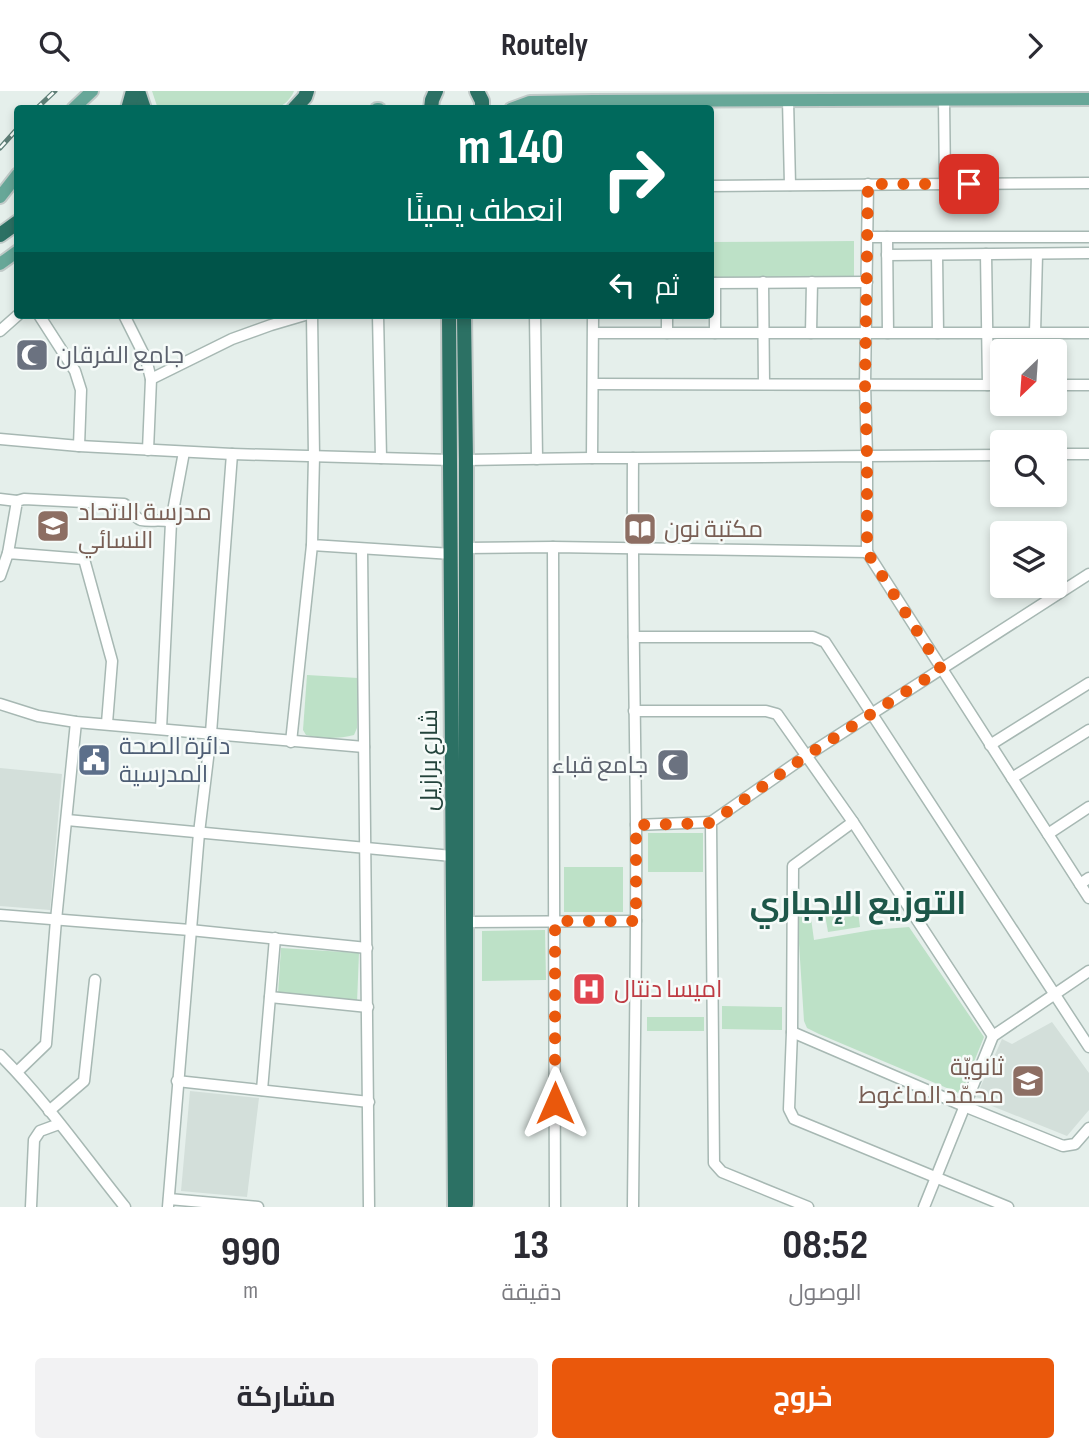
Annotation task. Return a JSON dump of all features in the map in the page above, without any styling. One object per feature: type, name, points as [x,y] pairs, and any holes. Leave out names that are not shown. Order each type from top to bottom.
[{"type":"highway","name":"شارع برازيل","points":[[449,319],[452,856],[461,1206]]},
{"type":"highway","name":"شارع برازيل","points":[[461,1206],[467,922],[464,319]]},
{"type":"main road","points":[[78,105],[92,91]]},
{"type":"main road","points":[[522,105],[530,102],[593,105],[788,100],[1089,99]]},
{"type":"main road","points":[[0,197],[14,179]]},
{"type":"street","points":[[944,99],[945,184]]},
{"type":"street","points":[[788,100],[790,185]]},
{"type":"street","points":[[714,186],[1089,183]]},
{"type":"street","points":[[868,184],[865,384],[867,552],[1048,834],[1084,881],[1089,898]]},
{"type":"street","points":[[868,237],[1089,237]]},
{"type":"street","points":[[887,237],[888,333]]},
{"type":"street","points":[[887,255],[1089,253]]},
{"type":"street","points":[[593,384],[988,385],[986,254]]},
{"type":"street","points":[[1035,333],[1037,254]]},
{"type":"street","points":[[937,255],[938,333]]},
{"type":"street","points":[[763,282],[764,384]]},
{"type":"street","points":[[811,333],[812,282]]},
{"type":"street","points":[[714,283],[867,282]]},
{"type":"street","points":[[714,308],[715,333]]},
{"type":"street","points":[[0,331],[14,319]]},
{"type":"street","points":[[42,319],[75,371],[81,390],[79,446]]},
{"type":"street","points":[[130,319],[146,359],[150,379],[148,450]]},
{"type":"street","points":[[150,379],[232,339],[292,319]]},
{"type":"street","points":[[292,742],[312,545],[312,319]]},
{"type":"street","points":[[378,319],[381,458]]},
{"type":"street","points":[[535,319],[537,459]]},
{"type":"street","points":[[592,458],[593,319]]},
{"type":"street","points":[[667,319],[667,333]]},
{"type":"street","points":[[593,333],[1089,333]]},
{"type":"street","points":[[1068,385],[1089,385]]},
{"type":"street","points":[[0,439],[184,452],[451,460]]},
{"type":"street","points":[[161,729],[171,522],[184,452]]},
{"type":"street","points":[[232,454],[211,733],[190,930],[168,1203],[258,1207]]},
{"type":"street","points":[[466,460],[990,454]]},
{"type":"street","points":[[1067,454],[1089,454]]},
{"type":"street","points":[[633,458],[636,825],[633,1207]]},
{"type":"street","points":[[0,499],[124,504],[142,520],[163,519],[171,522]]},
{"type":"street","points":[[0,576],[8,553],[17,501]]},
{"type":"street","points":[[312,545],[452,554]]},
{"type":"street","points":[[553,547],[555,1207]]},
{"type":"street","points":[[466,548],[867,552]]},
{"type":"street","points":[[362,549],[370,1207]]},
{"type":"street","points":[[8,553],[84,559],[112,661],[107,723]]},
{"type":"street","points":[[636,825],[711,823],[806,756],[1089,574]]},
{"type":"street","points":[[634,637],[813,637],[825,642],[1089,1047]]},
{"type":"street","points":[[990,745],[1089,683]]},
{"type":"street","points":[[0,703],[38,716],[76,722],[364,747]]},
{"type":"street","points":[[634,711],[766,711],[777,714],[853,822],[993,1036]]},
{"type":"street","points":[[17,1072],[46,1044],[76,722]]},
{"type":"street","points":[[1012,778],[1089,730]]},
{"type":"street","points":[[1048,834],[1089,807]]},
{"type":"street","points":[[67,820],[452,856]]},
{"type":"street","points":[[853,822],[793,866],[789,1109],[794,1119],[1008,1207]]},
{"type":"street","points":[[711,823],[714,1163],[722,1172],[808,1207]]},
{"type":"street","points":[[0,915],[367,948]]},
{"type":"street","points":[[467,922],[636,921]]},
{"type":"street","points":[[262,1090],[275,938]]},
{"type":"street","points":[[924,1207],[993,1036],[1089,971]]},
{"type":"street","points":[[49,1111],[84,1081],[95,980]]},
{"type":"street","points":[[270,997],[368,1007]]},
{"type":"street","points":[[792,1032],[1063,1146],[1075,1144],[1089,1128]]},
{"type":"street","points":[[0,1055],[17,1072],[125,1207]]},
{"type":"street","points":[[177,1081],[369,1101]]},
{"type":"street","points":[[31,1207],[34,1140],[40,1131],[59,1124]]},
{"type":"shaded area","points":[[0,768],[62,774],[50,910],[0,906]]},
{"type":"shaded area","points":[[1052,1022],[1089,1073],[1089,1110],[1067,1136],[987,1104],[988,1101],[976,1097],[1002,1039],[1012,1044]]},
{"type":"shaded area","points":[[190,1091],[259,1098],[247,1197],[181,1191]]},
{"type":"green space","points":[[152,91],[294,91],[282,105],[157,105]]},
{"type":"green space","points":[[854,241],[854,278],[714,279],[714,242]]},
{"type":"green space","points":[[307,675],[358,678],[357,728],[354,735],[330,738],[306,735],[303,730]]},
{"type":"green space","points":[[648,833],[703,833],[703,872],[648,872]]},
{"type":"green space","points":[[564,867],[623,867],[623,912],[564,912]]},
{"type":"green space","points":[[810,911],[814,940],[909,927],[984,1037],[961,1094],[807,1028],[804,1021],[797,913]]},
{"type":"green space","points":[[858,911],[860,927],[828,932],[825,915]]},
{"type":"green space","points":[[545,930],[546,980],[482,981],[482,931]]},
{"type":"green space","points":[[281,948],[359,953],[357,1003],[278,994]]},
{"type":"green space","points":[[722,1006],[782,1007],[782,1030],[722,1029]]},
{"type":"green space","points":[[647,1017],[704,1017],[704,1031],[647,1031]]},
{"type":"railway","points":[[40,105],[55,91]]},
{"type":"railway","points":[[0,148],[14,132]]},
{"type":"place","name":"جامع الفرقان","points":[[32,355]]},
{"type":"place","name":"مدرسة الاتحاد النسائي","points":[[53,526]]},
{"type":"place","name":"مكتبة نون","points":[[640,529]]},
{"type":"place","name":"دائرة الصحة المدرسية","points":[[94,760]]},
{"type":"place","name":"جامع قباء","points":[[673,765]]},
{"type":"place","name":"اميسا دنتال","points":[[589,989]]},
{"type":"place","name":"ثانويّة محمّد الماغوط","points":[[1028,1081]]},
{"type":"district","name":"التوزيع الإجباري","points":[[858,903]]},
{"type":"route","points":[[555,1103],[555,921],[636,921],[636,825],[711,823],[806,756],[941,669],[867,552],[865,384],[868,184],[969,184]]}]
